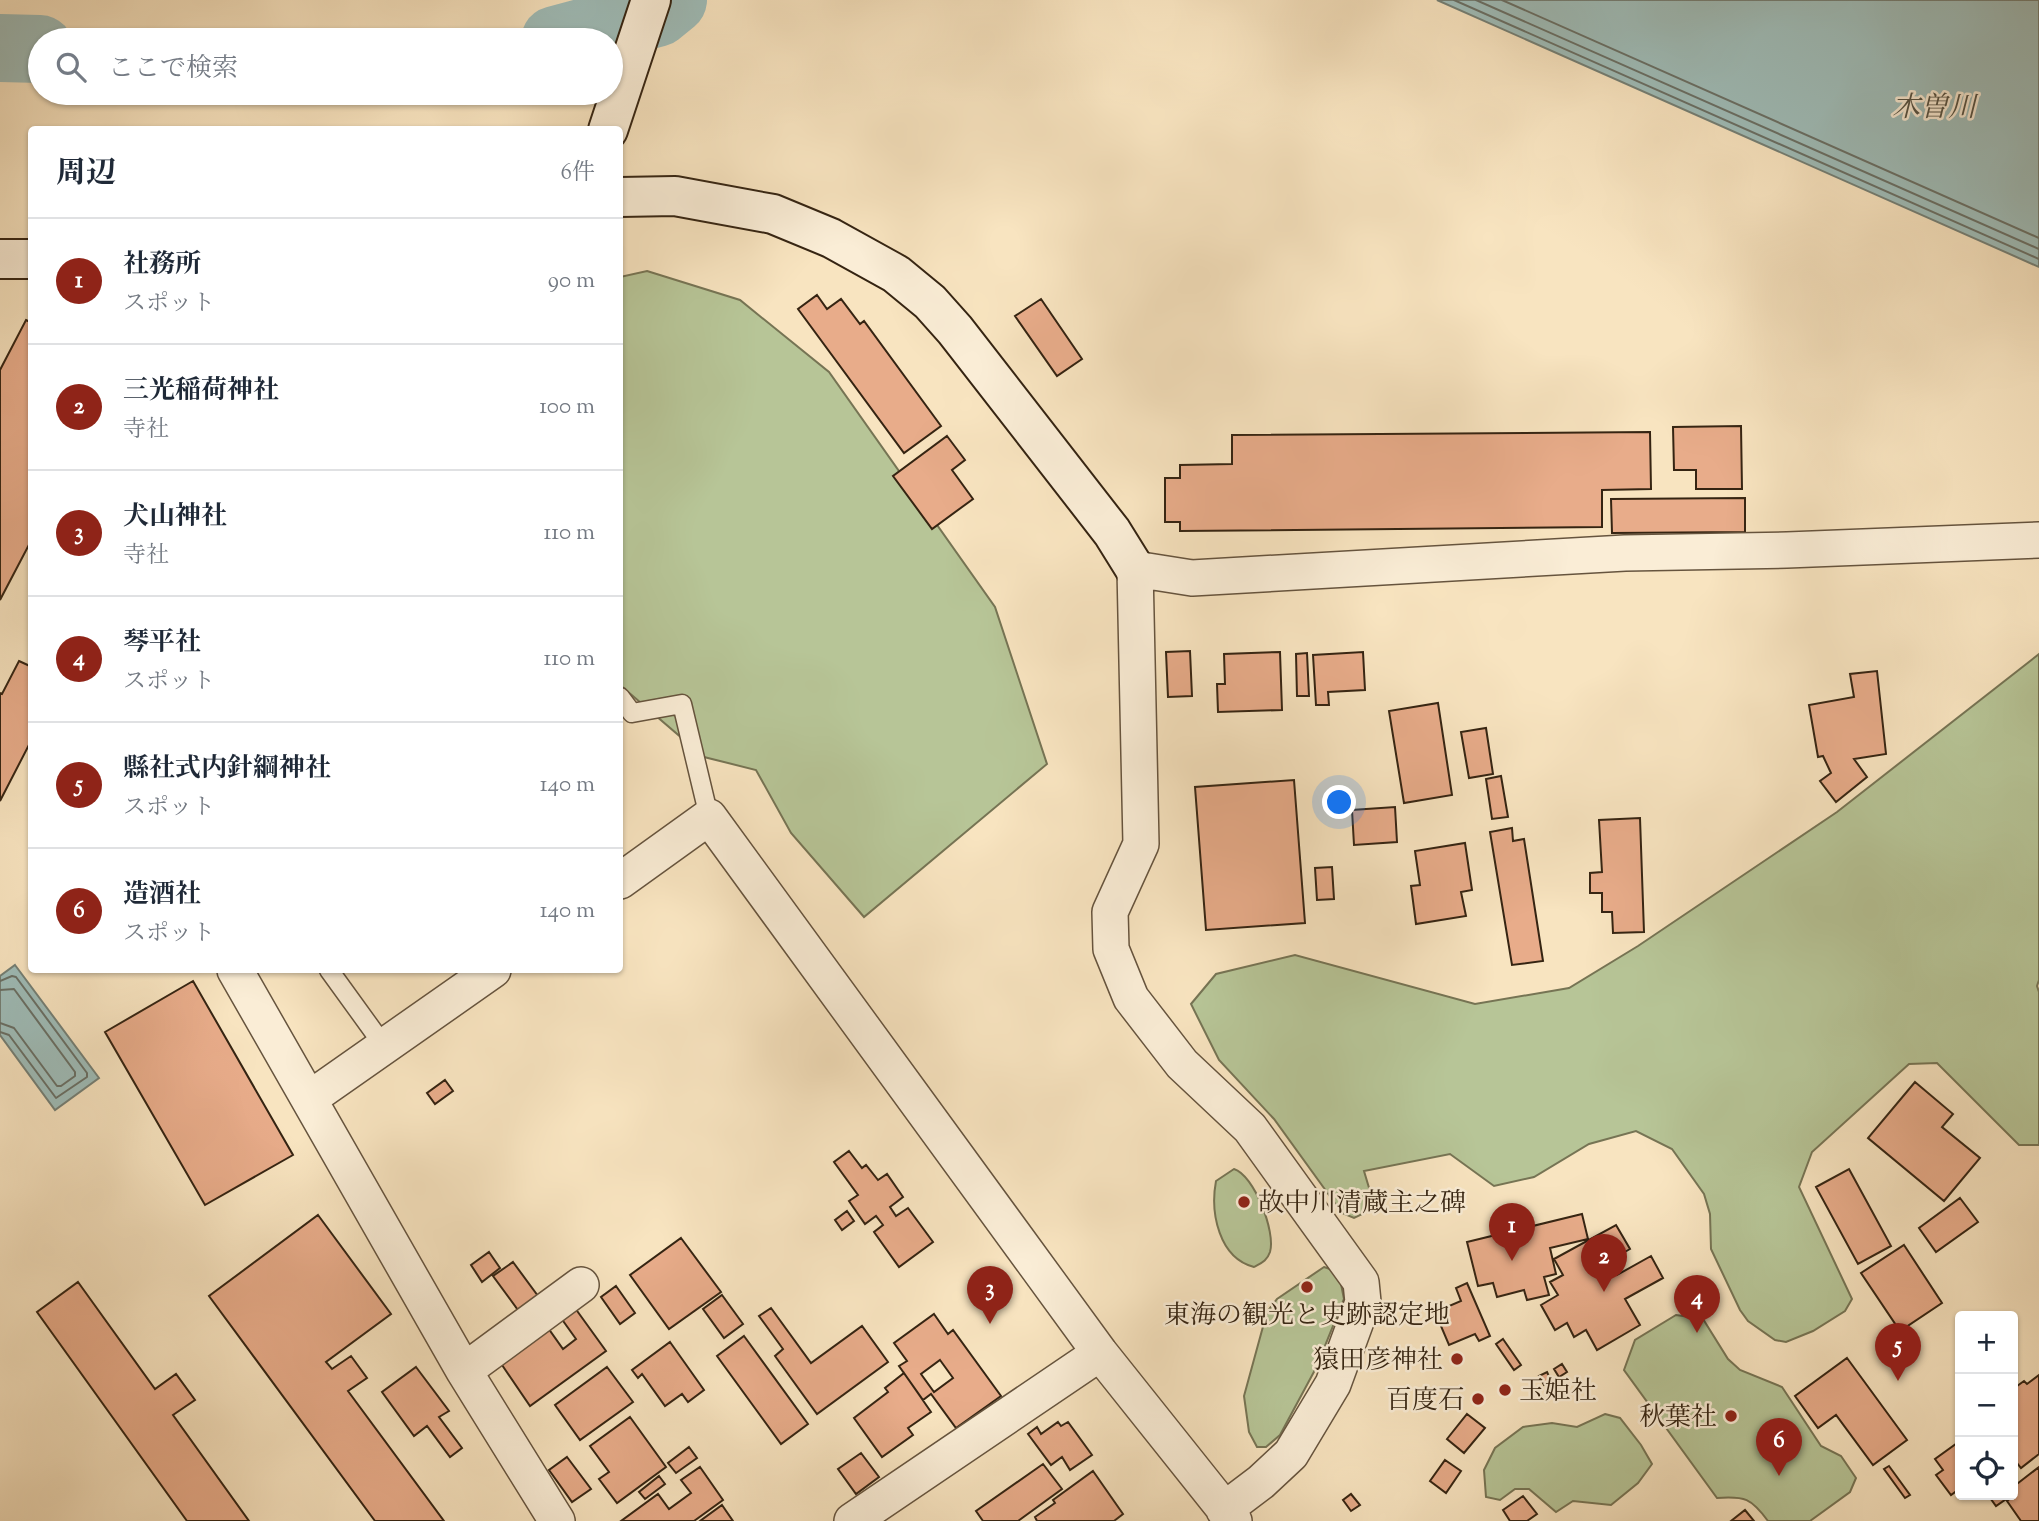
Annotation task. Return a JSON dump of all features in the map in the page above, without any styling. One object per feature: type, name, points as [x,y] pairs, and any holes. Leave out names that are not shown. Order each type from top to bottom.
[{"type":"street","points":[[623,85],[651,0]]},
{"type":"street","points":[[609,126],[616,105]]},
{"type":"street","points":[[623,197],[675,196],[773,214],[831,237],[896,274],[930,302],[955,330],[1112,532],[1135,569],[1141,844],[1110,912],[1111,949],[1130,998],[1182,1064],[1250,1128],[1361,1282],[1363,1303],[1333,1384],[1291,1454],[1229,1515],[1100,1353],[709,817],[623,879]]},
{"type":"street","points":[[0,260],[28,259]]},
{"type":"street","points":[[1135,569],[1192,578],[1625,553],[2039,540]]},
{"type":"street","points":[[237,973],[464,1371],[557,1521]]},
{"type":"street","points":[[309,1099],[490,973]]},
{"type":"street","points":[[464,1371],[582,1285]]},
{"type":"street","points":[[852,1521],[1100,1353]]},
{"type":"lane","points":[[623,701],[632,713],[682,704],[709,817]]},
{"type":"lane","points":[[331,973],[384,1046]]},
{"type":"green space","points":[[647,271],[740,300],[829,372],[995,607],[1047,764],[864,917],[791,833],[756,770],[704,757],[623,688],[623,276]]},
{"type":"green space","points":[[2039,654],[2039,1145],[2019,1145],[1937,1063],[1909,1064],[1812,1152],[1799,1187],[1852,1299],[1845,1311],[1813,1331],[1786,1342],[1775,1340],[1748,1321],[1711,1249],[1710,1214],[1704,1194],[1672,1149],[1636,1131],[1589,1144],[1534,1177],[1494,1186],[1450,1154],[1364,1171],[1375,1208],[1354,1218],[1342,1213],[1274,1119],[1219,1060],[1191,1004],[1216,974],[1295,955],[1475,1004],[1569,988],[1638,946],[1837,812]]},
{"type":"green space","points":[[1234,1169],[1242,1173],[1256,1193],[1270,1231],[1269,1255],[1254,1267],[1232,1254],[1216,1220],[1216,1181]]},
{"type":"green space","points":[[1324,1267],[1333,1270],[1341,1284],[1344,1299],[1316,1368],[1280,1435],[1266,1447],[1257,1447],[1249,1432],[1244,1396],[1267,1312],[1277,1299]]},
{"type":"green space","points":[[1676,1315],[1703,1319],[1728,1359],[1740,1370],[1782,1387],[1821,1446],[1841,1456],[1856,1478],[1850,1492],[1810,1521],[1768,1521],[1757,1507],[1747,1500],[1717,1498],[1624,1370],[1635,1340]]},
{"type":"green space","points":[[1605,1414],[1620,1418],[1652,1464],[1638,1483],[1611,1505],[1573,1501],[1556,1512],[1529,1489],[1515,1489],[1500,1500],[1486,1497],[1484,1470],[1495,1448],[1523,1427],[1552,1423],[1577,1427]]},
{"type":"water","name":"木曽川","points":[[1437,0],[2039,0],[2039,267]]},
{"type":"water","points":[[15,965],[99,1078],[55,1110],[0,1035],[0,976]]},
{"type":"building","points":[[817,295],[827,309],[841,299],[860,324],[864,321],[941,426],[904,453],[798,309]]},
{"type":"building","points":[[1041,299],[1082,359],[1057,376],[1015,316]]},
{"type":"building","points":[[26,320],[28,321],[28,547],[0,600],[0,370]]},
{"type":"building","points":[[1741,426],[1742,489],[1696,489],[1696,470],[1674,470],[1673,427]]},
{"type":"building","points":[[1650,432],[1651,489],[1602,490],[1602,527],[1180,531],[1180,522],[1165,522],[1165,478],[1180,478],[1180,465],[1232,464],[1232,435]]},
{"type":"building","points":[[947,436],[965,460],[952,470],[973,499],[932,529],[893,476]]},
{"type":"building","points":[[1745,498],[1745,532],[1612,533],[1611,499]]},
{"type":"building","points":[[1190,651],[1192,696],[1168,697],[1166,652]]},
{"type":"building","points":[[1280,652],[1282,710],[1218,712],[1217,684],[1225,684],[1224,654]]},
{"type":"building","points":[[1363,652],[1365,690],[1328,692],[1329,705],[1316,705],[1313,655]]},
{"type":"building","points":[[1307,653],[1309,696],[1297,696],[1296,654]]},
{"type":"building","points":[[19,661],[28,665],[28,747],[0,801],[0,693],[2,694]]},
{"type":"building","points":[[1877,671],[1886,754],[1854,759],[1867,777],[1836,802],[1820,781],[1831,773],[1823,756],[1818,757],[1809,705],[1854,697],[1850,674]]},
{"type":"building","points":[[1438,703],[1452,795],[1404,803],[1389,711]]},
{"type":"building","points":[[1486,728],[1493,774],[1469,778],[1461,732]]},
{"type":"building","points":[[1501,776],[1508,817],[1492,819],[1486,779]]},
{"type":"building","points":[[1294,780],[1305,923],[1206,930],[1195,787]]},
{"type":"building","points":[[1395,807],[1397,842],[1354,845],[1352,810]]},
{"type":"building","points":[[1640,818],[1644,932],[1613,933],[1612,912],[1602,912],[1602,893],[1590,893],[1590,873],[1602,872],[1599,820]]},
{"type":"building","points":[[1512,828],[1513,841],[1524,839],[1543,961],[1512,965],[1490,832]]},
{"type":"building","points":[[1465,843],[1472,890],[1461,892],[1466,916],[1416,924],[1411,886],[1420,885],[1415,851]]},
{"type":"building","points":[[1332,867],[1334,899],[1317,900],[1315,868]]},
{"type":"building","points":[[193,981],[293,1155],[205,1205],[105,1032]]},
{"type":"building","points":[[445,1080],[453,1091],[435,1104],[427,1093]]},
{"type":"building","points":[[1915,1082],[1953,1114],[1942,1127],[1980,1158],[1944,1201],[1868,1138]]},
{"type":"building","points":[[849,1151],[862,1168],[866,1165],[878,1180],[887,1174],[903,1197],[890,1207],[896,1216],[908,1208],[933,1242],[899,1267],[874,1232],[883,1225],[876,1216],[865,1224],[849,1201],[858,1195],[834,1162]]},
{"type":"building","points":[[1849,1169],[1891,1246],[1858,1264],[1816,1187]]},
{"type":"building","points":[[1960,1198],[1978,1222],[1936,1252],[1919,1228]]},
{"type":"building","points":[[847,1211],[854,1221],[842,1230],[835,1220]]},
{"type":"building","points":[[1582,1214],[1588,1239],[1550,1248],[1556,1274],[1544,1277],[1549,1295],[1527,1300],[1524,1290],[1497,1297],[1493,1283],[1478,1286],[1467,1242]]},
{"type":"building","points":[[318,1215],[391,1314],[326,1362],[332,1369],[351,1356],[367,1378],[348,1391],[444,1521],[375,1521],[209,1296]]},
{"type":"building","points":[[1616,1225],[1630,1249],[1609,1261],[1617,1275],[1651,1256],[1663,1278],[1625,1299],[1640,1325],[1597,1350],[1586,1330],[1574,1337],[1567,1323],[1555,1330],[1541,1305],[1558,1295],[1550,1282],[1563,1275],[1554,1259]]},
{"type":"building","points":[[681,1238],[721,1292],[669,1329],[630,1275]]},
{"type":"building","points":[[1904,1245],[1942,1303],[1900,1331],[1861,1273]]},
{"type":"building","points":[[489,1252],[500,1268],[482,1282],[471,1265]]},
{"type":"building","points":[[513,1262],[538,1296],[518,1310],[493,1276]]},
{"type":"building","points":[[78,1282],[155,1389],[176,1374],[195,1400],[173,1415],[249,1521],[187,1521],[37,1312]]},
{"type":"building","points":[[1467,1283],[1490,1336],[1479,1341],[1475,1334],[1449,1345],[1435,1312],[1461,1301],[1456,1288]]},
{"type":"building","points":[[616,1286],[635,1313],[620,1324],[601,1297]]},
{"type":"building","points":[[722,1295],[743,1324],[724,1338],[703,1309]]},
{"type":"building","points":[[575,1308],[606,1351],[530,1406],[500,1362],[548,1328],[563,1349],[576,1339],[561,1318]]},
{"type":"building","points":[[771,1308],[811,1363],[862,1326],[888,1362],[817,1414],[775,1356],[783,1349],[759,1316]]},
{"type":"building","points":[[934,1314],[948,1334],[953,1330],[1001,1396],[956,1428],[931,1394],[923,1400],[899,1366],[907,1361],[894,1343]],"holes":[[[940,1360],[953,1378],[934,1392],[921,1374]]]},
{"type":"building","points":[[744,1336],[808,1424],[781,1444],[717,1356]]},
{"type":"building","points":[[1503,1339],[1521,1365],[1514,1370],[1496,1344]]},
{"type":"building","points":[[670,1342],[704,1390],[688,1402],[682,1394],[665,1406],[642,1374],[638,1378],[632,1370]]},
{"type":"building","points":[[1847,1358],[1907,1440],[1873,1465],[1836,1415],[1818,1428],[1795,1396]]},
{"type":"building","points":[[1562,1364],[1567,1372],[1559,1377],[1554,1369]]},
{"type":"building","points":[[416,1367],[449,1411],[439,1417],[462,1448],[450,1457],[427,1426],[414,1436],[382,1392]]},
{"type":"building","points":[[607,1367],[633,1402],[580,1440],[555,1405]]},
{"type":"building","points":[[1547,1372],[1551,1381],[1544,1385],[1539,1376]]},
{"type":"building","points":[[904,1373],[931,1412],[908,1428],[913,1435],[882,1457],[854,1418],[888,1392],[885,1388]]},
{"type":"building","points":[[2039,1375],[2039,1454],[2021,1468],[2018,1464],[2018,1385],[2024,1381],[2027,1384]]},
{"type":"building","points":[[1467,1414],[1485,1428],[1464,1453],[1447,1439]]},
{"type":"building","points":[[630,1417],[666,1467],[617,1503],[599,1479],[609,1472],[590,1446]]},
{"type":"building","points":[[1058,1422],[1061,1426],[1068,1422],[1092,1455],[1070,1470],[1062,1457],[1051,1465],[1028,1434],[1037,1427],[1041,1434]]},
{"type":"building","points":[[1955,1445],[1955,1492],[1951,1495],[1936,1475],[1943,1470],[1935,1459]]},
{"type":"building","points":[[689,1447],[697,1458],[676,1473],[668,1463]]},
{"type":"building","points":[[861,1453],[879,1477],[856,1494],[838,1469]]},
{"type":"building","points":[[567,1457],[591,1489],[572,1502],[549,1470]]},
{"type":"building","points":[[1445,1460],[1461,1471],[1446,1493],[1430,1481]]},
{"type":"building","points":[[1043,1464],[1062,1489],[1018,1521],[983,1521],[976,1511]]},
{"type":"building","points":[[1889,1466],[1910,1495],[1905,1498],[1884,1469]]},
{"type":"building","points":[[700,1467],[723,1500],[694,1521],[621,1521],[658,1494],[669,1509],[691,1493],[681,1480]]},
{"type":"building","points":[[2039,1467],[2039,1521],[2021,1521],[2007,1501],[2018,1500],[2018,1483]]},
{"type":"building","points":[[1093,1471],[1123,1514],[1114,1521],[1037,1521],[1035,1517],[1055,1503],[1053,1500]]},
{"type":"building","points":[[659,1476],[665,1484],[645,1499],[639,1492]]},
{"type":"building","points":[[1351,1494],[1360,1505],[1351,1511],[1343,1500]]},
{"type":"building","points":[[1523,1496],[1537,1514],[1527,1521],[1510,1521],[1503,1510]]},
{"type":"building","points":[[1992,1500],[2005,1500],[1996,1506]]},
{"type":"building","points":[[722,1505],[733,1521],[700,1521]]},
{"type":"building","points":[[1745,1510],[1754,1521],[1731,1521]]},
{"type":"waterway","points":[[600,28],[657,13],[673,0]]},
{"type":"waterway","points":[[0,48],[28,49]]},
{"type":"place","name":"故中川清蔵主之碑","points":[[1244,1202]]},
{"type":"place","name":"社務所","points":[[1512,1261]]},
{"type":"place","name":"東海の観光と史跡認定地","points":[[1307,1287]]},
{"type":"place","name":"三光稲荷神社","points":[[1604,1292]]},
{"type":"place","name":"犬山神社","points":[[990,1324]]},
{"type":"place","name":"琴平社","points":[[1697,1333]]},
{"type":"place","name":"猿田彦神社","points":[[1457,1359]]},
{"type":"place","name":"縣社式内針綱神社","points":[[1898,1381]]},
{"type":"place","name":"玉姫社","points":[[1505,1390]]},
{"type":"place","name":"百度石","points":[[1478,1399]]},
{"type":"place","name":"秋葉社","points":[[1731,1416]]},
{"type":"place","name":"造酒社","points":[[1779,1476]]}]
